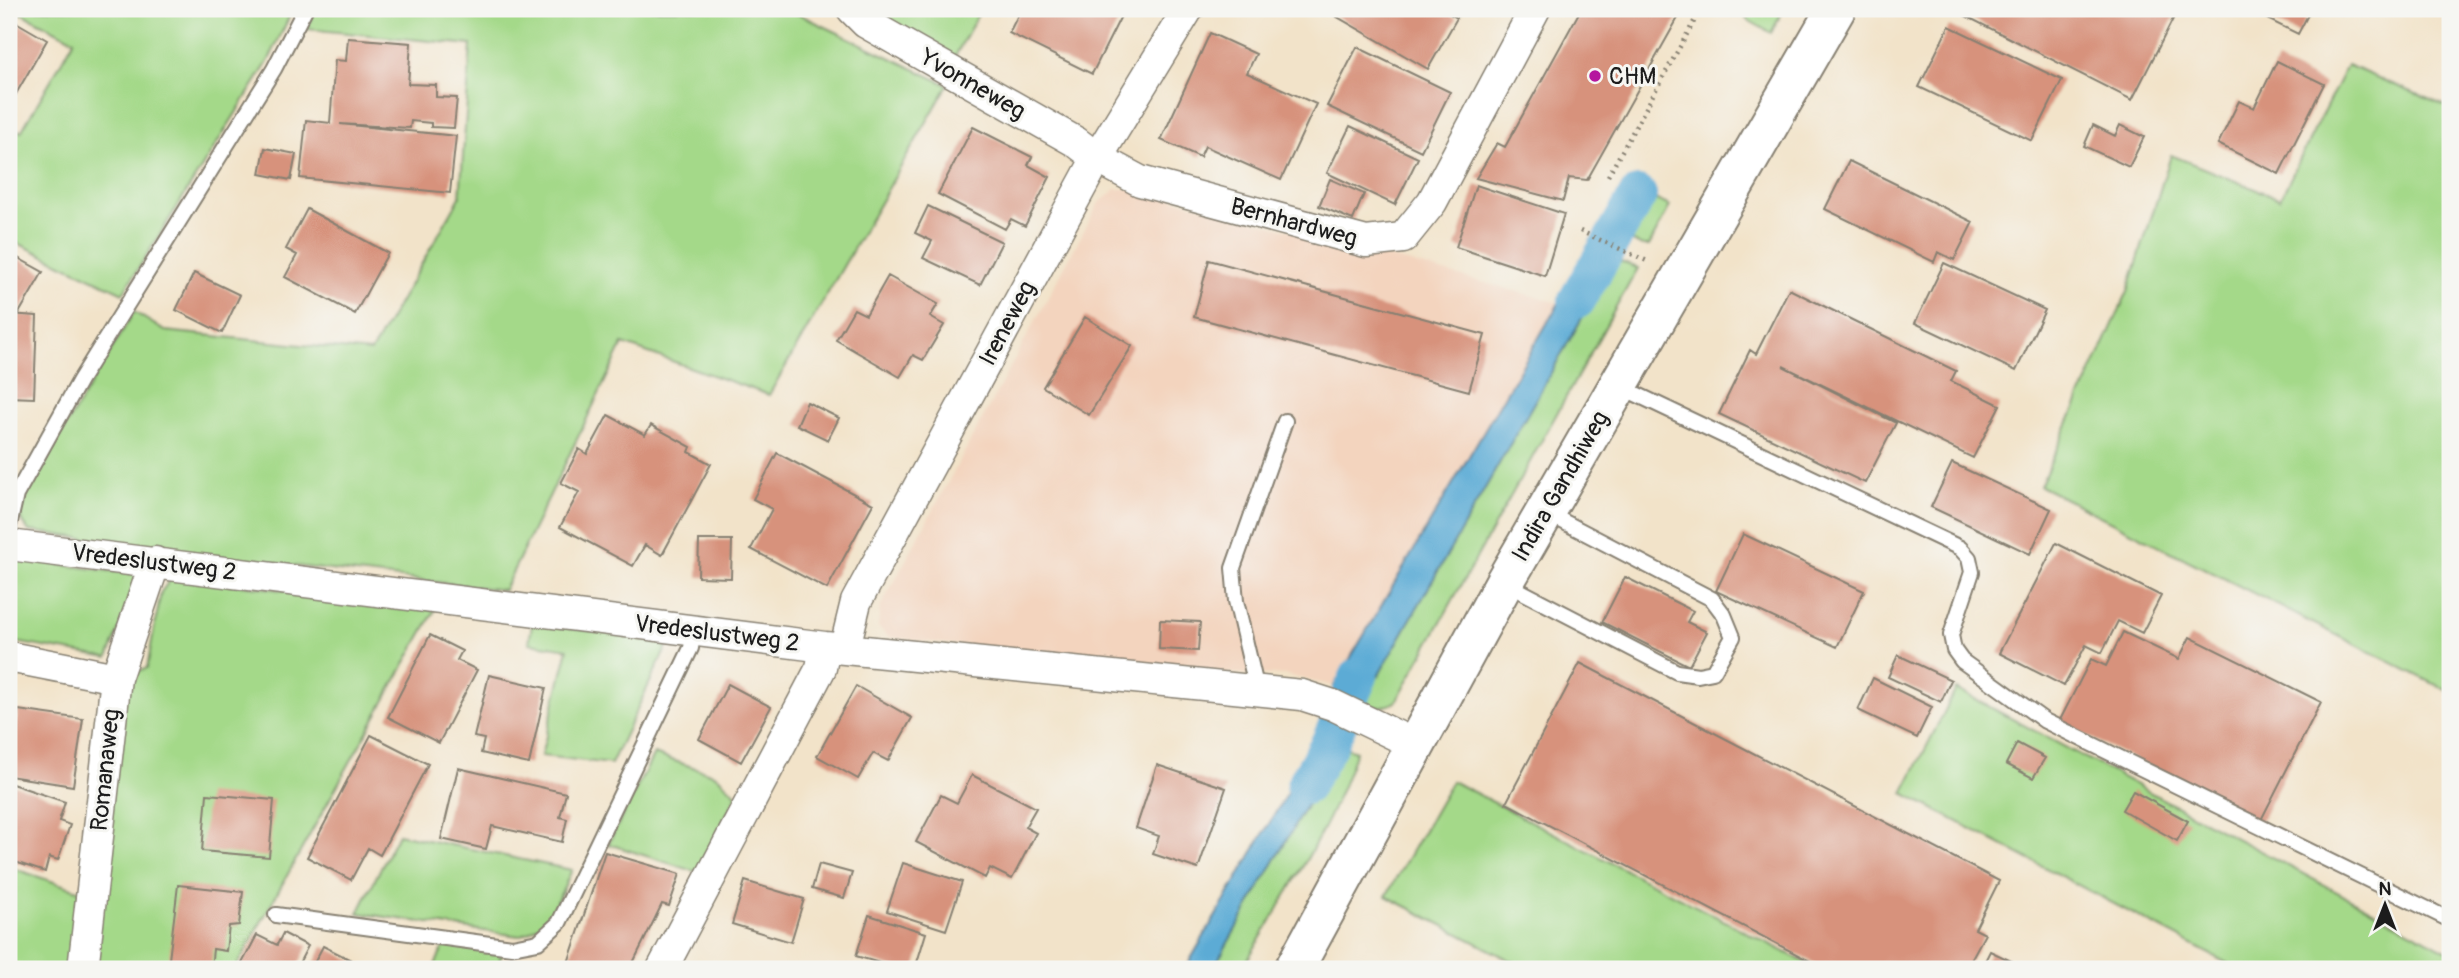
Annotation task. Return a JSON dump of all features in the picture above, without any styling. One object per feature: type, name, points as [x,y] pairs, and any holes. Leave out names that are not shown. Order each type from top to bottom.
[{"type":"main road","name":"Indira Gandhiweg","points":[[1294,969],[1401,738],[1504,583],[1836,9]]},
{"type":"street","name":"Yvonneweg","points":[[852,9],[866,23],[1076,142],[1097,158]]},
{"type":"street","name":"Ireneweg","points":[[662,969],[821,668],[835,647],[856,602],[1097,158],[1188,9]]},
{"type":"street","name":"Bernhardweg","points":[[1097,158],[1140,181],[1366,242],[1403,237],[1432,202],[1535,9]]},
{"type":"street","name":"Vredeslustweg 2","points":[[9,545],[835,647],[1302,695],[1333,705],[1401,738]]},
{"type":"street","points":[[116,678],[155,562]]},
{"type":"street","name":"Romanaweg","points":[[9,657],[116,678],[83,969]]},
{"type":"lane","points":[[9,526],[16,495],[80,380],[274,69],[305,9]]},
{"type":"lane","points":[[1618,385],[1960,548],[1969,558],[1972,572],[1951,635],[1954,650],[1962,661],[2045,721],[2450,920]]},
{"type":"lane","points":[[1257,690],[1236,601],[1234,568],[1285,422]]},
{"type":"lane","points":[[1504,583],[1678,672],[1698,675],[1713,672],[1733,637],[1724,615],[1713,599],[1546,512]]},
{"type":"lane","points":[[276,915],[512,947],[538,942],[559,923],[691,648],[694,629]]},
{"type":"path","points":[[1608,176],[1701,9]]},
{"type":"path","points":[[1580,231],[1680,276]]},
{"type":"shaded area","points":[[1116,189],[1137,189],[1559,303],[1334,686],[1287,675],[1195,672],[889,637],[878,627],[880,608],[1099,203]]},
{"type":"green space","points":[[13,9],[293,9],[268,62],[123,293],[9,239],[9,125],[21,132],[74,40]]},
{"type":"green space","points":[[316,9],[788,9],[948,85],[769,395],[623,344],[504,590],[252,561],[29,531],[20,518],[27,491],[134,312],[165,331],[371,352],[460,197],[471,45],[306,29]]},
{"type":"green space","points":[[866,9],[981,9],[953,60]]},
{"type":"green space","points":[[1752,9],[1784,9],[1771,33],[1746,19]]},
{"type":"green space","points":[[2347,65],[2450,108],[2450,692],[2040,486],[2128,291],[2171,155],[2280,199]]},
{"type":"green space","points":[[1650,197],[1670,206],[1649,246],[1642,246],[1629,239]]},
{"type":"green space","points":[[1615,260],[1638,268],[1396,702],[1380,707],[1368,704],[1364,701]]},
{"type":"green space","points":[[9,558],[141,575],[108,658],[9,641]]},
{"type":"green space","points":[[173,576],[435,610],[235,969],[88,969],[118,678],[147,668],[161,592]]},
{"type":"green space","points":[[532,624],[670,640],[611,764],[541,756],[568,649],[529,643]]},
{"type":"green space","points":[[1956,689],[2450,952],[2450,969],[2238,969],[1903,793]]},
{"type":"green space","points":[[1340,746],[1356,751],[1334,807],[1305,863],[1242,969],[1213,969]]},
{"type":"green space","points":[[654,754],[716,775],[737,795],[697,872],[608,844]]},
{"type":"green space","points":[[1452,781],[1818,969],[1527,969],[1386,896]]},
{"type":"green space","points":[[398,834],[572,870],[558,901],[546,918],[519,936],[358,913]]},
{"type":"green space","points":[[9,867],[81,891],[73,969],[9,969]]},
{"type":"green space","points":[[445,944],[503,952],[496,969],[433,969]]},
{"type":"water","points":[[1623,185],[1650,197],[1629,239],[1602,226]]},
{"type":"water","points":[[1595,252],[1615,260],[1364,701],[1334,686],[1559,303]]},
{"type":"water","points":[[1320,736],[1340,746],[1213,969],[1185,969]]},
{"type":"building","points":[[1021,9],[1106,9],[1121,16],[1092,74],[1009,33]]},
{"type":"building","points":[[1441,9],[1457,18],[1428,69],[1327,11]]},
{"type":"building","name":"CHM","points":[[1581,9],[1683,9],[1587,180],[1569,178],[1563,201],[1476,178],[1497,143],[1505,147]]},
{"type":"building","points":[[1952,9],[2178,9],[2132,100]]},
{"type":"building","points":[[2247,9],[2311,9],[2298,34]]},
{"type":"building","points":[[9,18],[47,40],[9,106]]},
{"type":"building","points":[[1949,26],[2062,80],[2032,141],[1919,87]]},
{"type":"building","points":[[1210,33],[1256,54],[1247,73],[1316,104],[1281,180],[1205,146],[1200,157],[1161,140]]},
{"type":"building","points":[[348,38],[411,43],[408,84],[436,85],[436,97],[457,98],[454,128],[431,127],[431,123],[411,121],[410,128],[340,124],[456,136],[450,193],[300,178],[306,120],[330,123],[335,60],[346,61]]},
{"type":"building","points":[[1357,47],[1450,92],[1421,151],[1327,106]]},
{"type":"building","points":[[2277,61],[2324,84],[2279,174],[2218,144],[2239,101],[2254,108]]},
{"type":"building","points":[[2093,125],[2115,136],[2120,125],[2144,137],[2129,167],[2084,146]]},
{"type":"building","points":[[1350,126],[1418,158],[1395,205],[1327,173]]},
{"type":"building","points":[[973,127],[1032,157],[1028,165],[1050,177],[1025,226],[1011,219],[1005,229],[938,194]]},
{"type":"building","points":[[265,148],[296,154],[291,180],[260,174]]},
{"type":"building","points":[[1849,161],[1973,222],[1954,260],[1938,252],[1934,262],[1825,209]]},
{"type":"building","points":[[1330,179],[1364,194],[1353,220],[1319,206]]},
{"type":"building","points":[[1476,185],[1564,214],[1545,276],[1456,247]]},
{"type":"building","points":[[928,206],[1002,242],[980,285],[923,258],[932,241],[915,233]]},
{"type":"building","points":[[307,209],[388,253],[355,314],[285,277],[297,255],[286,249]]},
{"type":"building","points":[[9,253],[43,272],[19,313],[9,307]]},
{"type":"building","points":[[1209,260],[1485,335],[1469,391],[1194,317]]},
{"type":"building","points":[[1944,263],[2045,310],[2016,371],[1915,323]]},
{"type":"building","points":[[194,273],[240,295],[222,333],[176,310]]},
{"type":"building","points":[[888,276],[938,304],[930,317],[944,325],[923,360],[913,355],[900,377],[836,340],[854,309],[866,315]]},
{"type":"building","points":[[1789,289],[1956,371],[1951,381],[2000,405],[1973,458],[1783,366],[1896,423],[1865,483],[1719,414],[1750,350],[1756,354]]},
{"type":"building","points":[[9,314],[37,316],[34,398],[9,397]]},
{"type":"building","points":[[1085,317],[1132,346],[1089,415],[1043,387]]},
{"type":"building","points":[[807,402],[839,418],[828,440],[797,425]]},
{"type":"building","points":[[608,415],[645,435],[651,425],[691,447],[689,452],[711,464],[662,555],[645,545],[633,566],[560,527],[579,492],[561,483],[579,449],[587,454]]},
{"type":"building","points":[[777,453],[873,504],[827,589],[751,549],[772,509],[753,499]]},
{"type":"building","points":[[1952,463],[2051,509],[2030,554],[1931,507]]},
{"type":"building","points":[[1743,534],[1864,591],[1837,647],[1716,591]]},
{"type":"building","points":[[699,540],[732,540],[731,578],[698,577]]},
{"type":"building","points":[[2056,543],[2161,596],[2142,633],[2118,621],[2102,653],[2086,645],[2064,686],[1999,653]]},
{"type":"building","points":[[1625,577],[1693,611],[1687,622],[1707,632],[1689,666],[1602,622]]},
{"type":"building","points":[[1160,620],[1200,622],[1198,651],[1159,649]]},
{"type":"building","points":[[2123,632],[2179,659],[2190,637],[2321,702],[2260,822],[2059,722],[2091,659],[2106,666]]},
{"type":"building","points":[[430,635],[462,651],[457,660],[477,670],[439,743],[388,717]]},
{"type":"building","points":[[1898,655],[1951,680],[1941,702],[1888,677]]},
{"type":"building","points":[[1580,663],[1999,881],[1975,929],[1985,934],[1966,969],[1825,969],[1506,803]]},
{"type":"building","points":[[489,675],[546,688],[529,764],[481,753],[484,739],[474,737]]},
{"type":"building","points":[[1873,678],[1932,707],[1917,738],[1858,710]]},
{"type":"building","points":[[728,684],[771,707],[741,762],[699,739]]},
{"type":"building","points":[[856,686],[912,718],[888,761],[873,753],[858,779],[817,756]]},
{"type":"building","points":[[18,710],[83,719],[73,786],[9,776]]},
{"type":"building","points":[[371,735],[428,764],[380,855],[368,848],[351,880],[307,857]]},
{"type":"building","points":[[2017,743],[2045,758],[2033,778],[2006,764]]},
{"type":"building","points":[[1157,765],[1226,788],[1198,869],[1153,854],[1159,836],[1136,828]]},
{"type":"building","points":[[458,768],[566,793],[560,817],[567,819],[562,842],[492,826],[486,849],[441,839]]},
{"type":"building","points":[[972,775],[1036,808],[1025,827],[1036,833],[1012,879],[990,868],[985,878],[916,842],[941,795],[957,803]]},
{"type":"building","points":[[9,783],[65,802],[59,821],[70,825],[58,860],[49,857],[45,872],[9,860]]},
{"type":"building","points":[[2133,791],[2188,821],[2177,841],[2122,810]]},
{"type":"building","points":[[207,794],[274,800],[269,857],[202,851]]},
{"type":"building","points":[[605,852],[680,874],[669,906],[662,904],[630,969],[566,969]]},
{"type":"building","points":[[903,863],[962,882],[946,930],[887,911]]},
{"type":"building","points":[[819,864],[852,873],[844,898],[812,889]]},
{"type":"building","points":[[745,881],[804,899],[791,942],[732,924]]},
{"type":"building","points":[[178,885],[243,892],[239,925],[229,926],[226,951],[213,949],[211,969],[168,968]]},
{"type":"building","points":[[869,915],[926,933],[915,969],[900,969],[856,956]]},
{"type":"building","points":[[283,933],[308,946],[296,969],[239,969],[257,935],[277,945]]},
{"type":"building","points":[[323,946],[369,969],[311,969]]},
{"type":"building","points":[[1990,951],[2028,969],[1981,969]]},
{"type":"waterway","points":[[1577,300],[1638,195]]},
{"type":"waterway","points":[[1305,786],[1329,744],[1359,676]]},
{"type":"place","name":"CHM","points":[[1595,76]]}]
